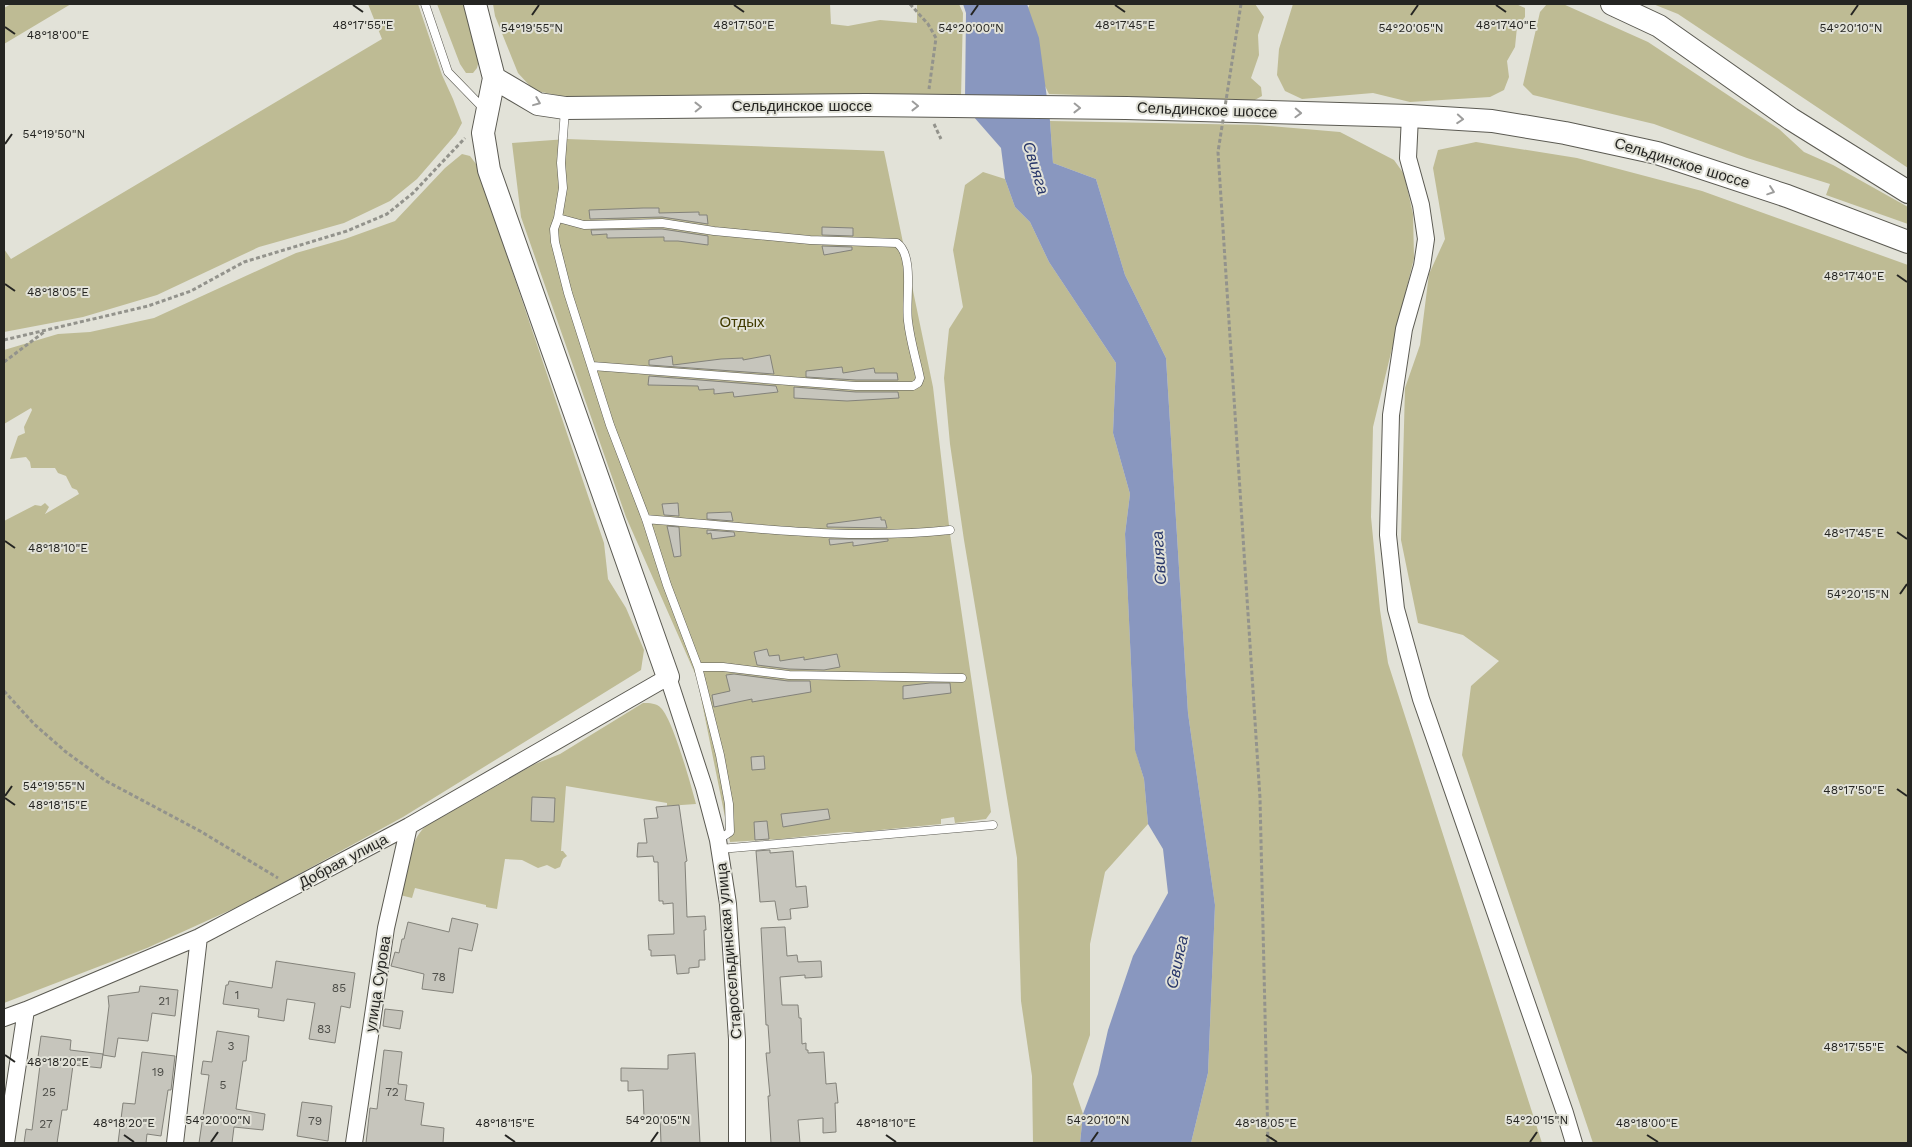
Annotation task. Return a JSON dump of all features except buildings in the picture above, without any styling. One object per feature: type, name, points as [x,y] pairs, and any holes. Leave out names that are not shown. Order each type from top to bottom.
[{"type":"main road","points":[[475,4],[494,78],[488,113],[482,132],[489,170],[668,677]]},
{"type":"main road","points":[[1612,4],[1660,26],[1791,118],[1908,192]]},
{"type":"main road","name":"Сельдинское шоссе","points":[[494,78],[538,104],[565,108],[866,105],[1126,108],[1410,116],[1492,121],[1603,140],[1657,153],[1787,196],[1908,242]]},
{"type":"street","points":[[1410,116],[1408,158],[1421,205],[1426,239],[1422,266],[1404,329],[1391,415],[1388,535],[1396,609],[1421,699],[1574,1143]]},
{"type":"street","name":"Добрая улица","points":[[4,1018],[199,937],[409,826],[668,677]]},
{"type":"street","name":"Старосельдинская улица","points":[[668,677],[704,786],[719,845],[728,904],[737,1038],[737,1143]]},
{"type":"street","name":"улица Сурова","points":[[354,1143],[386,928],[409,826]]},
{"type":"street","points":[[175,1143],[199,937]]},
{"type":"street","points":[[6,1143],[26,1010]]},
{"type":"lane","points":[[425,4],[448,72],[488,113]]},
{"type":"lane","points":[[565,108],[561,163],[564,188],[554,229],[555,242],[568,294],[610,425],[646,519],[667,585],[698,667],[720,755],[729,804],[730,832],[719,845]]},
{"type":"lane","points":[[558,218],[584,225],[662,223],[714,231],[810,240],[897,243],[902,246],[905,253],[908,274],[908,320],[920,378],[918,383],[913,386],[856,386],[592,366]]},
{"type":"lane","points":[[646,519],[813,532],[914,534],[950,530]]},
{"type":"lane","points":[[698,667],[723,667],[789,675],[962,678]]},
{"type":"lane","points":[[719,845],[992,825]]},
{"type":"path","points":[[910,4],[928,24],[936,38],[928,93]]},
{"type":"path","points":[[1241,4],[1218,152],[1260,798],[1268,1143]]},
{"type":"path","points":[[4,340],[157,303],[191,291],[244,262],[347,231],[387,214],[413,193],[488,113]]},
{"type":"path","points":[[933,119],[934,127],[941,139]]},
{"type":"path","points":[[4,362],[46,330]]},
{"type":"path","points":[[4,691],[34,724],[66,752],[106,781],[200,830],[292,887]]},
{"type":"green space","points":[[11,4],[71,4],[4,44],[4,8]]},
{"type":"green space","points":[[368,4],[418,4],[442,75],[462,123],[456,134],[417,179],[390,201],[344,223],[259,247],[157,295],[83,317],[4,332],[4,249],[11,259],[382,39]]},
{"type":"green space","points":[[437,4],[464,4],[479,60],[477,68],[473,73],[466,73],[460,64]]},
{"type":"green space","points":[[493,4],[830,4],[831,24],[848,26],[880,20],[917,23],[917,4],[959,4],[963,13],[961,97],[561,96],[537,91],[518,73],[495,16]]},
{"type":"green space","points":[[1030,4],[1255,4],[1264,17],[1258,35],[1259,55],[1251,78],[1261,87],[1262,96],[1253,101],[1049,94],[1044,84],[1028,8]]},
{"type":"green space","points":[[1293,4],[1516,4],[1525,8],[1525,17],[1517,27],[1515,47],[1507,61],[1509,77],[1504,90],[1490,97],[1410,102],[1373,93],[1302,99],[1285,91],[1277,75],[1279,49]]},
{"type":"green space","points":[[1547,4],[1563,4],[1648,42],[1779,129],[1804,152],[1833,165],[1908,207],[1908,224],[1826,195],[1830,184],[1747,158],[1654,124],[1533,95],[1523,85],[1540,12]]},
{"type":"green space","points":[[1653,4],[1908,4],[1908,168],[1678,14]]},
{"type":"green space","points":[[1050,121],[1258,125],[1340,132],[1394,160],[1404,174],[1413,214],[1414,258],[1373,427],[1371,517],[1380,610],[1388,663],[1542,1143],[1191,1143],[1208,1073],[1215,905],[1188,713],[1166,358],[1125,275],[1096,179],[1053,163]]},
{"type":"green space","name":"Отдых","points":[[567,139],[884,151],[933,387],[950,534],[991,812],[986,819],[955,823],[954,817],[941,819],[941,824],[730,842],[697,678],[626,517],[521,217],[512,143]]},
{"type":"green space","points":[[1476,142],[1577,158],[1702,191],[1908,265],[1908,1143],[1593,1143],[1462,755],[1471,686],[1499,661],[1463,635],[1418,623],[1401,540],[1405,388],[1420,345],[1429,274],[1445,239],[1433,168],[1438,150]]},
{"type":"green space","points":[[462,154],[470,156],[476,164],[604,543],[608,579],[626,608],[644,650],[641,670],[403,817],[246,903],[147,948],[4,1003],[4,521],[35,505],[41,506],[45,503],[49,507],[45,514],[79,494],[77,490],[72,488],[66,476],[58,473],[55,468],[31,468],[30,462],[26,457],[10,459],[18,436],[25,433],[24,427],[32,410],[31,408],[4,424],[4,350],[58,334],[90,332],[154,318],[296,253],[345,239],[395,221],[445,168]]},
{"type":"green space","points":[[983,172],[1005,179],[1015,207],[1030,222],[1049,262],[1116,363],[1113,433],[1130,494],[1125,534],[1135,749],[1144,779],[1148,824],[1105,872],[1090,944],[1090,1035],[1073,1084],[1083,1114],[1080,1143],[1033,1143],[1032,1076],[1021,1001],[1017,858],[964,540],[950,444],[944,378],[949,329],[963,307],[953,250],[965,185]]},
{"type":"green space","points":[[643,703],[657,705],[666,715],[681,753],[696,804],[667,806],[667,803],[566,786],[561,851],[567,856],[563,859],[560,867],[555,869],[547,865],[538,868],[522,860],[505,859],[497,909],[415,888],[412,898],[400,895],[415,840],[426,826],[535,764],[560,754]]},
{"type":"water","name":"Свияга","points":[[963,4],[1027,4],[1039,38],[1050,121],[1053,163],[1096,179],[1125,275],[1166,358],[1188,713],[1215,905],[1208,1073],[1191,1143],[1080,1143],[1083,1114],[1098,1074],[1108,1030],[1133,956],[1168,893],[1163,849],[1148,824],[1144,779],[1135,750],[1125,534],[1130,494],[1113,433],[1116,363],[1049,262],[1030,222],[1015,207],[1005,179],[1001,148],[973,116],[965,98],[966,13]]}]
